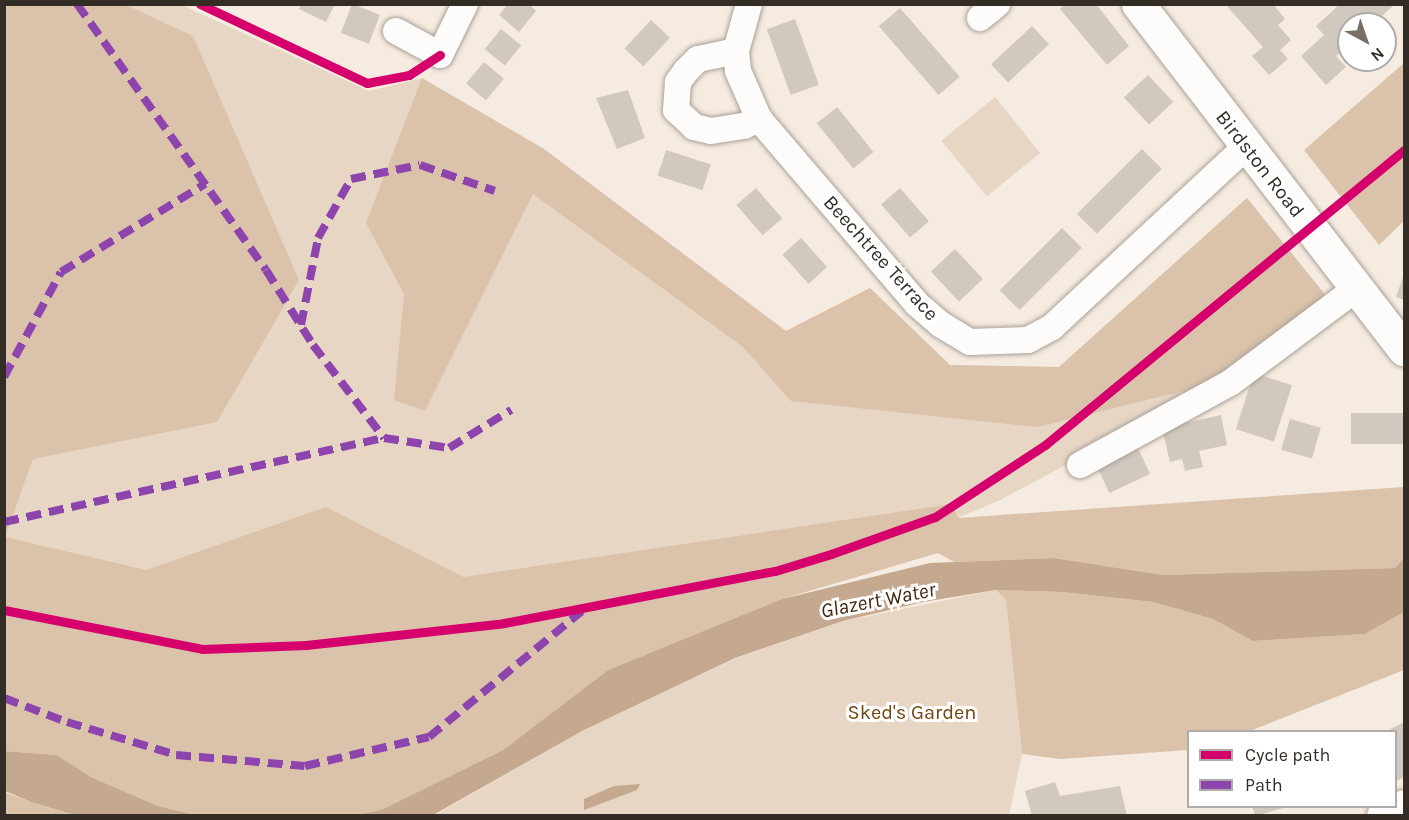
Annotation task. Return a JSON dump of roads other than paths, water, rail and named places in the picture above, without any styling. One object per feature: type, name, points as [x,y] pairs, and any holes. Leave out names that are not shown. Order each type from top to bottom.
[{"type":"main road","name":"Birdston Road","points":[[1138,4],[1404,350]]},
{"type":"main road","points":[[1383,816],[1404,806]]},
{"type":"street","points":[[396,31],[440,55],[465,4]]},
{"type":"street","name":"Beechtree Terrace","points":[[749,4],[736,51],[738,71],[759,119],[917,304],[940,324],[970,342],[1028,339],[1052,327],[1246,147]]},
{"type":"street","points":[[736,51],[698,59],[678,82],[676,110],[694,127],[711,132],[759,119]]},
{"type":"street","points":[[1080,465],[1230,383],[1348,277]]},
{"type":"water","name":"Glazert Water","points":[[1054,558],[1163,575],[1395,568],[1404,558],[1404,612],[1365,634],[1253,641],[1213,619],[1153,602],[1062,592],[996,590],[923,602],[843,621],[735,658],[584,730],[433,815],[358,815],[381,810],[503,750],[608,670],[782,599],[930,563]]},
{"type":"water","points":[[4,751],[57,755],[93,778],[158,806],[195,815],[75,815],[31,802],[5,791]]},
{"type":"water","points":[[640,784],[637,790],[584,810],[584,799],[614,786]]},
{"type":"park label","name":"Sked's Garden","points":[[912,712]]}]
